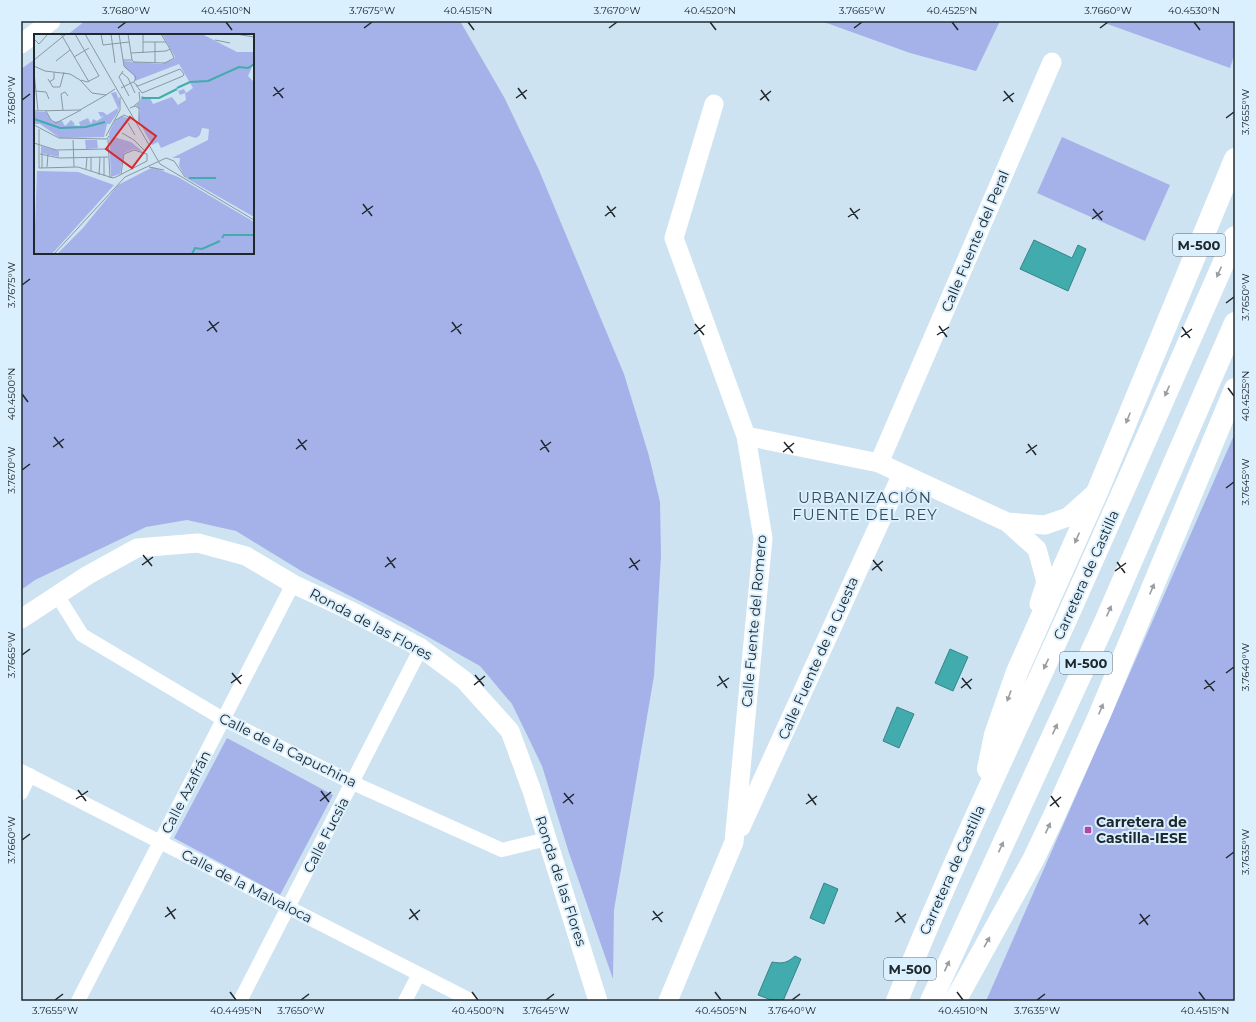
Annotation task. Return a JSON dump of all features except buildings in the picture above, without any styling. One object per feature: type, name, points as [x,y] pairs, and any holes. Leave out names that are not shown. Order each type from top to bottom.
[{"type":"highway","name":"M-500","points":[[981,804],[995,735],[1017,672],[1098,490],[1235,159]]},
{"type":"highway","name":"M-500","points":[[1164,330],[1235,179]]},
{"type":"highway","name":"Carretera de Castilla","points":[[898,1001],[922,937],[981,804],[1069,613],[1235,237]]},
{"type":"highway","name":"M-500","points":[[931,1001],[1105,622],[1235,323]]},
{"type":"highway","name":"M-500","points":[[955,1001],[1033,860],[1054,816],[1099,716],[1235,389]]},
{"type":"highway","points":[[888,1001],[922,937]]},
{"type":"street","points":[[21,44],[51,21]]},
{"type":"street","name":"Calle Fuente del Peral","points":[[879,464],[1052,62]]},
{"type":"street","name":"Calle Fuente del Romero","points":[[668,1001],[734,842],[763,538],[746,436],[674,238],[714,104]]},
{"type":"street","points":[[746,436],[879,464],[1007,522],[1037,549],[1046,582],[1017,672]]},
{"type":"street","name":"Calle Fuente de la Cuesta","points":[[734,842],[902,474]]},
{"type":"street","points":[[1007,522],[1045,525],[1068,517],[1098,490]]},
{"type":"street","name":"Ronda de las Flores","points":[[21,619],[88,575],[137,548],[198,543],[246,556],[294,584],[349,610],[421,648],[464,680],[510,731],[532,791],[598,1001]]},
{"type":"street","name":"Calle Azafrán","points":[[78,1001],[294,584]]},
{"type":"street","name":"Calle de la Capuchina","points":[[57,595],[82,636],[223,720],[353,783],[502,850],[547,840]]},
{"type":"street","name":"Calle Fucsia","points":[[240,1001],[421,648]]},
{"type":"street","points":[[21,793],[26,773]]},
{"type":"street","name":"Calle de la Malvaloca","points":[[26,773],[472,1001]]},
{"type":"street","points":[[405,1001],[419,974]]},
{"type":"shaded area","points":[[85,21],[460,21],[504,97],[539,170],[624,374],[649,456],[660,502],[661,556],[654,676],[614,910],[613,979],[569,853],[542,766],[512,704],[480,666],[405,624],[303,572],[236,531],[187,520],[146,527],[35,580],[21,590],[21,69],[34,60],[34,254],[254,254],[254,34],[68,34]]},
{"type":"shaded area","points":[[821,21],[1000,21],[976,71],[910,53]]},
{"type":"shaded area","points":[[1099,21],[1235,21],[1235,53],[1230,68]]},
{"type":"shaded area","points":[[1062,137],[1170,185],[1145,241],[1037,193]]},
{"type":"shaded area","points":[[1034,240],[1072,258],[1078,245],[1086,249],[1068,291],[1020,269]]},
{"type":"shaded area","points":[[1235,433],[1235,1001],[986,1001]]},
{"type":"shaded area","points":[[950,649],[968,657],[953,691],[935,683]]},
{"type":"shaded area","points":[[897,707],[914,714],[899,748],[883,741]]},
{"type":"shaded area","points":[[227,738],[333,795],[280,895],[174,838]]},
{"type":"shaded area","points":[[824,883],[838,889],[824,924],[810,918]]},
{"type":"shaded area","points":[[795,956],[801,959],[783,1001],[774,1001],[758,995],[772,962],[785,962]]},
{"type":"place","name":"Carretera de Castilla-IESE","points":[[1088,830]]},
{"type":"district","name":"URBANIZACIÓN FUENTE DEL REY","points":[[865,506]]}]
